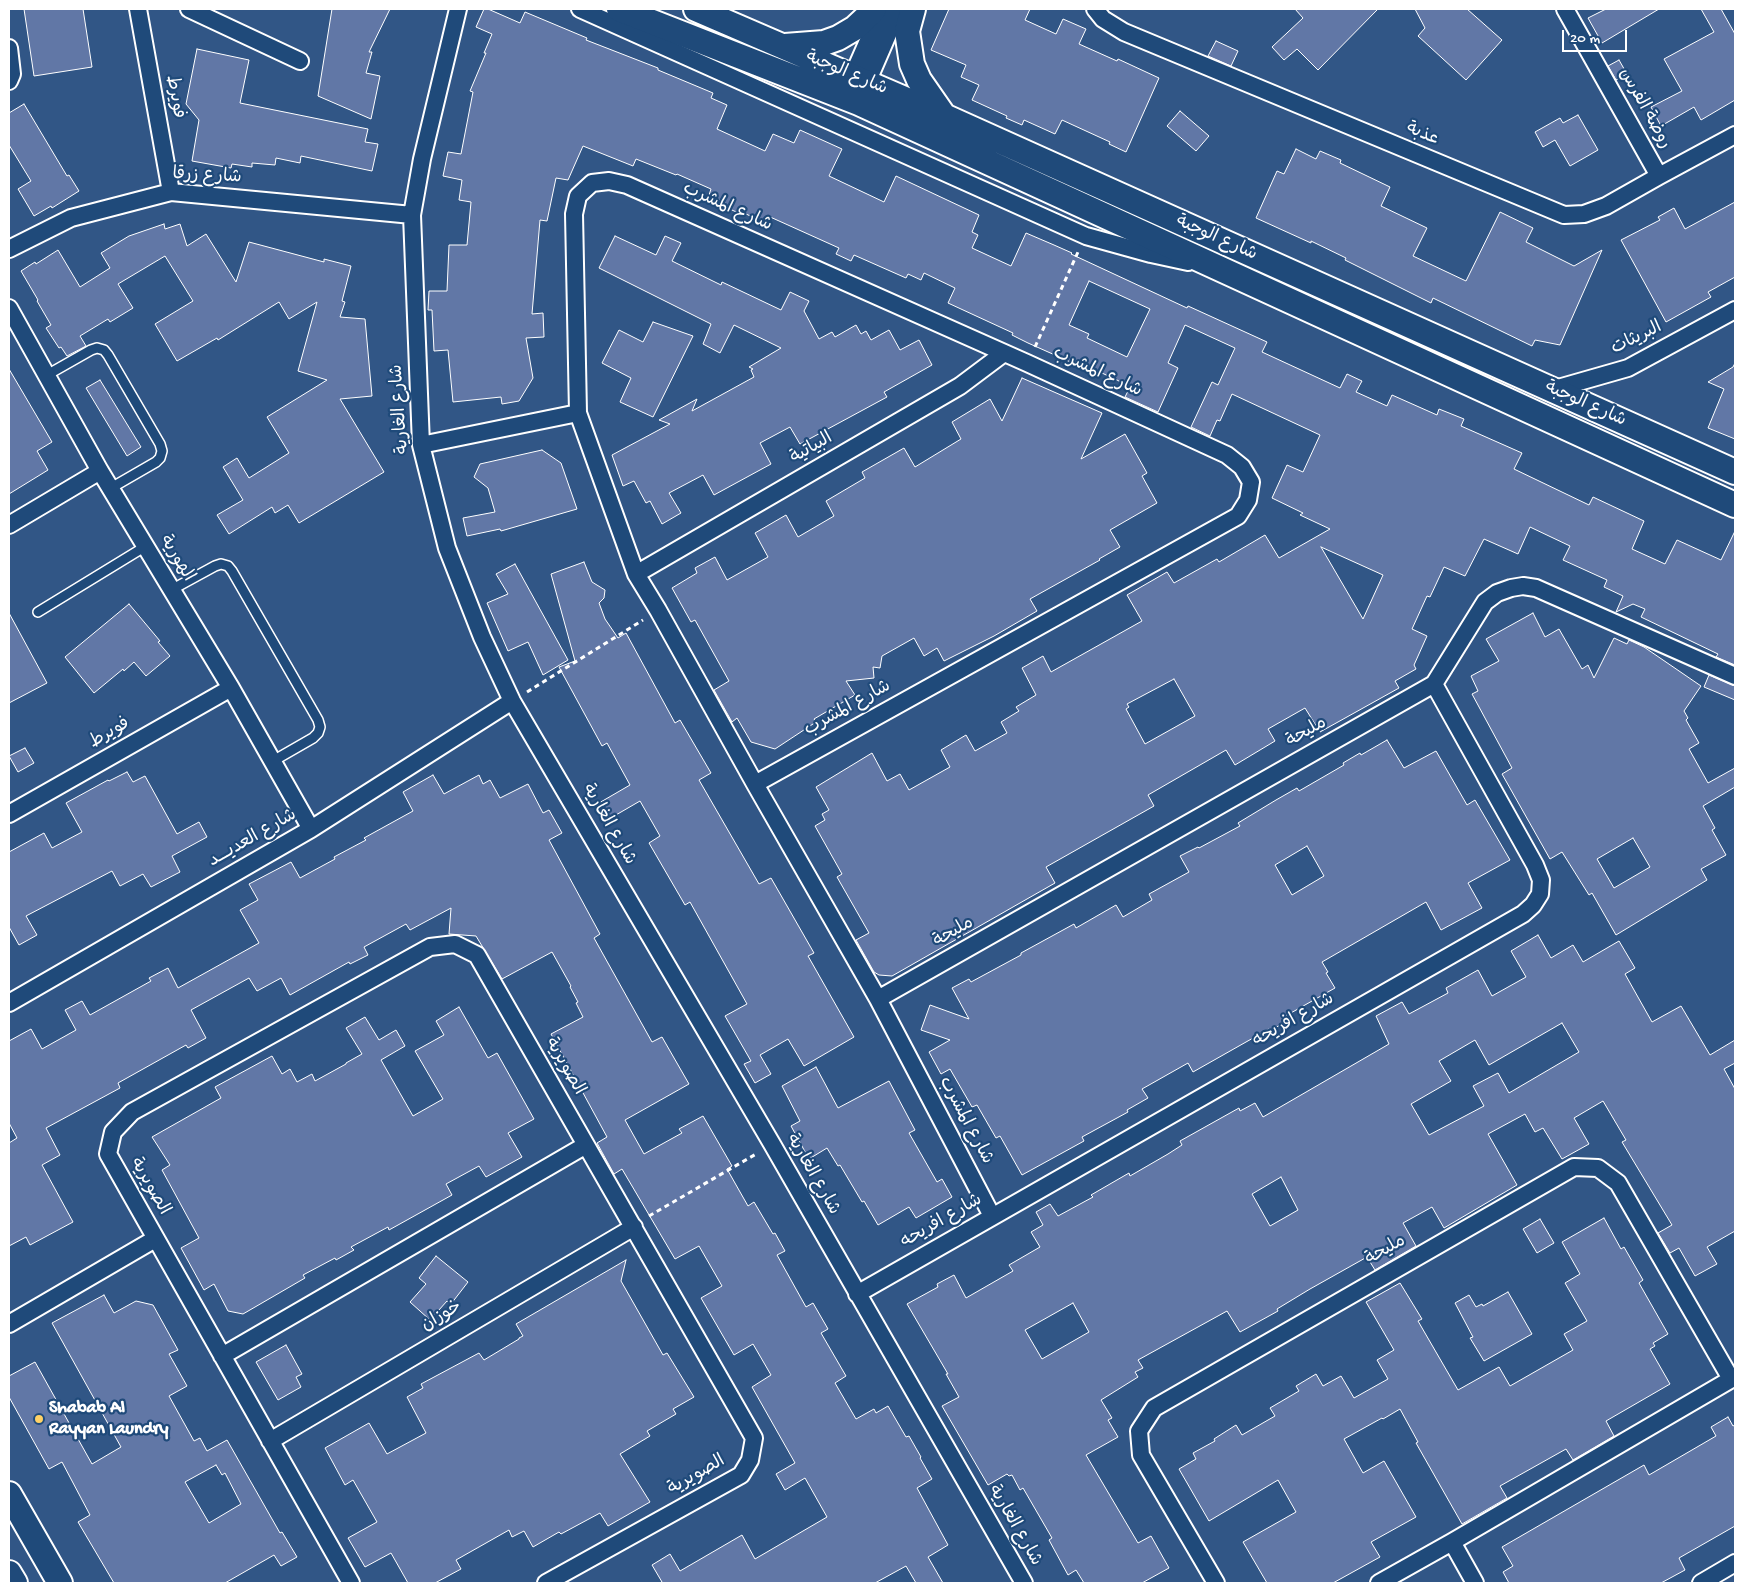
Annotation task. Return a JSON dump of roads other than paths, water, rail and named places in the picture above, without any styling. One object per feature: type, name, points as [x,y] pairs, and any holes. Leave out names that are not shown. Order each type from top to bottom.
[{"type":"street","name":"فويرط","points":[[138,9],[171,192]]},
{"type":"street","points":[[189,9],[300,61]]},
{"type":"street","name":"شارع الوجبة","points":[[580,9],[1086,236],[1151,254],[1217,268]]},
{"type":"street","name":"شارع الوجبة","points":[[620,9],[855,90],[944,116],[1735,472]]},
{"type":"street","name":"شارع الوجبة","points":[[696,9],[779,46],[855,90],[1217,268],[1735,505]]},
{"type":"street","points":[[779,46],[824,43],[838,38],[855,28],[874,9]]},
{"type":"street","points":[[855,90],[882,9]]},
{"type":"street","points":[[855,90],[899,9]]},
{"type":"street","points":[[913,9],[907,31],[912,64],[919,80],[944,116]]},
{"type":"street","name":"عذبة","points":[[1095,9],[1103,19],[1124,32],[1564,215],[1584,214],[1606,206],[1735,135]]},
{"type":"street","name":"روضة الفرس","points":[[1565,9],[1659,176]]},
{"type":"street","name":"شارع الغارية","points":[[459,10],[422,160],[412,215],[421,445],[447,548],[482,637],[512,701],[772,1144],[1024,1583]]},
{"type":"street","points":[[9,48],[12,74],[9,81]]},
{"type":"street","name":"شارع المشرب","points":[[755,784],[1238,516],[1248,500],[1251,482],[1242,467],[1227,455],[1027,363],[627,185],[609,181],[592,183],[578,196],[574,214],[578,413],[636,574],[658,610],[755,784],[878,999],[992,1216]]},
{"type":"street","name":"شارع زرقا","points":[[9,249],[71,218],[171,192],[412,215]]},
{"type":"street","name":"الهورية","points":[[9,308],[100,471],[231,688],[311,829]]},
{"type":"street","name":"البريثات","points":[[1551,390],[1628,368],[1735,310]]},
{"type":"street","name":"البياتية","points":[[636,574],[960,386],[1004,353]]},
{"type":"street","points":[[421,445],[578,413]]},
{"type":"street","points":[[9,525],[100,471]]},
{"type":"street","name":"مليحة","points":[[878,999],[1434,684],[1485,602],[1497,593],[1523,586],[1536,588],[1735,676]]},
{"type":"street","name":"شارع افريحه","points":[[857,1294],[1523,914],[1533,905],[1540,894],[1541,880],[1535,865],[1434,684]]},
{"type":"street","name":"فويرط","points":[[9,814],[231,688]]},
{"type":"street","name":"شارع العديـــد","points":[[9,1003],[311,829],[512,701]]},
{"type":"street","name":"الصويرية","points":[[351,1583],[108,1154],[113,1132],[132,1112],[430,947],[455,944],[478,955],[754,1438],[750,1460],[740,1475],[546,1583]]},
{"type":"street","points":[[222,1356],[586,1145]]},
{"type":"street","name":"مليحة","points":[[1216,1583],[1141,1455],[1138,1431],[1154,1408],[1574,1167],[1598,1168],[1618,1184],[1733,1378],[1379,1583]]},
{"type":"street","name":"خوزان","points":[[270,1441],[634,1228]]},
{"type":"street","name":"الصويرية","points":[[9,1324],[155,1239]]},
{"type":"street","points":[[9,1494],[60,1583]]},
{"type":"street","points":[[1452,1542],[1475,1583]]},
{"type":"street","points":[[1700,1583],[1735,1563]]},
{"type":"street","points":[[9,1573],[14,1583]]},
{"type":"lane","points":[[47,375],[90,350],[97,348],[104,350],[160,444],[162,451],[160,458],[156,462],[111,488]]},
{"type":"lane","points":[[38,612],[146,546]]},
{"type":"lane","points":[[172,590],[221,564],[228,566],[232,571],[318,720],[320,727],[318,733],[313,738],[273,761]]},
{"type":"place","name":"Shabab Al Rayyan Laundry","points":[[39,1419]]}]
